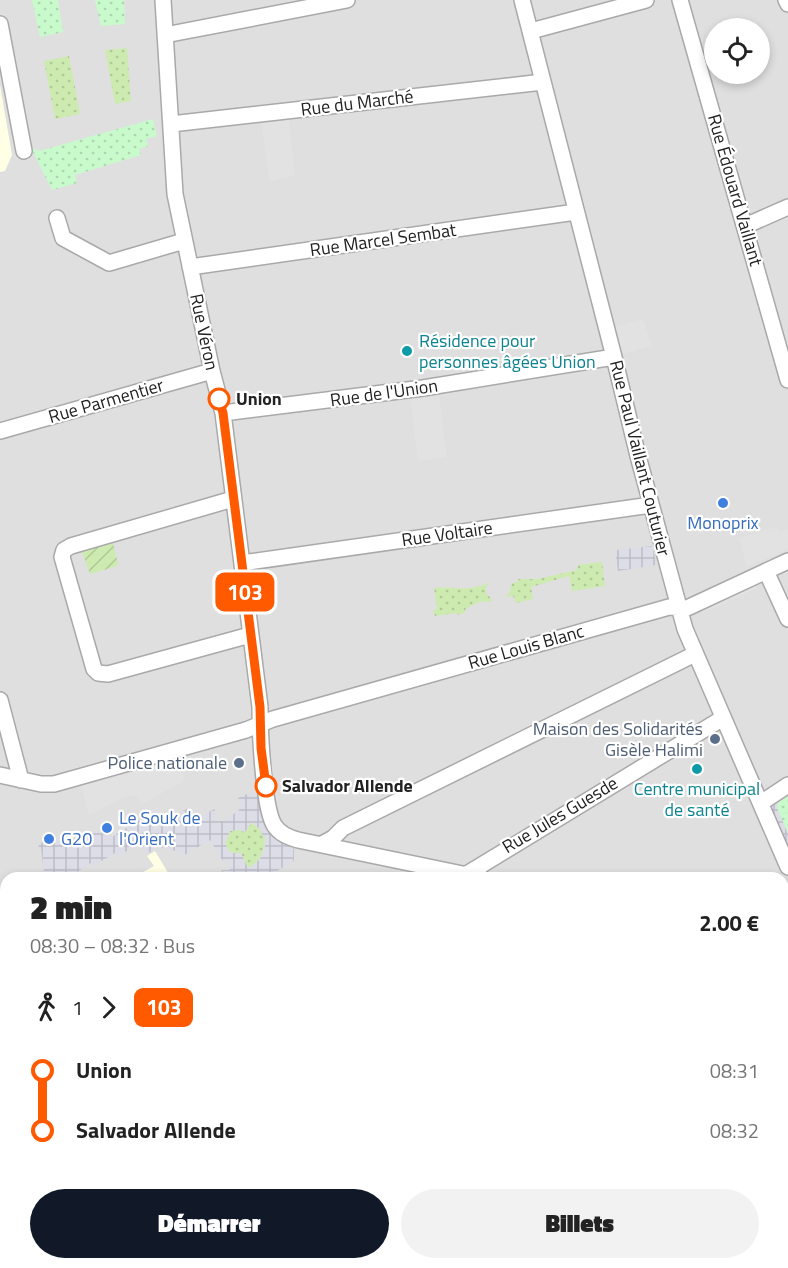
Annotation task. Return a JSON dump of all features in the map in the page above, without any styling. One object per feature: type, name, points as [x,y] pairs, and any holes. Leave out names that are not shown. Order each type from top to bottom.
[{"type":"street","name":"Rue Véron","points":[[163,0],[175,194],[223,413],[260,707],[261,748],[271,817],[280,832],[298,840],[322,844]]},
{"type":"street","points":[[165,35],[347,0]]},
{"type":"street","name":"Rue Paul Vaillant Couturier","points":[[522,0],[678,607],[695,654],[788,867]]},
{"type":"street","points":[[531,31],[646,0]]},
{"type":"street","name":"Rue Édouard Vaillant","points":[[680,0],[788,380]]},
{"type":"street","points":[[0,24],[24,151]]},
{"type":"street","name":"Rue du Marché","points":[[171,124],[543,82]]},
{"type":"street","points":[[745,226],[788,207]]},
{"type":"street","name":"Rue Marcel Sembat","points":[[190,267],[576,212]]},
{"type":"street","points":[[57,218],[63,238],[109,263],[184,241]]},
{"type":"street","name":"Rue de l'Union","points":[[223,413],[423,388],[614,357]]},
{"type":"street","name":"Rue Parmentier","points":[[0,431],[212,371]]},
{"type":"street","points":[[233,500],[71,546],[64,550],[62,557],[94,669],[98,673],[108,674],[250,635]]},
{"type":"street","name":"Rue Voltaire","points":[[242,563],[651,505]]},
{"type":"street","name":"Rue Louis Blanc","points":[[0,775],[41,784],[54,784],[246,730],[273,719],[512,650],[669,607],[687,608],[788,561]]},
{"type":"street","points":[[766,571],[788,619]]},
{"type":"street","points":[[322,844],[333,838],[343,828],[695,654]]},
{"type":"street","points":[[0,700],[21,780]]},
{"type":"street","name":"Rue Jules Guesde","points":[[470,872],[723,718]]},
{"type":"street","points":[[761,803],[788,785]]},
{"type":"street","points":[[322,844],[445,872]]},
{"type":"shaded area","points":[[0,0],[788,0],[788,872],[0,872]]},
{"type":"shaded area","points":[[0,85],[12,155],[5,171],[0,172]]},
{"type":"shaded area","points":[[289,120],[295,175],[269,182],[262,123]]},
{"type":"shaded area","points":[[643,319],[651,346],[622,354],[614,327]]},
{"type":"shaded area","points":[[430,392],[430,397],[439,396],[447,457],[418,461],[410,398],[417,397],[417,393]]},
{"type":"shaded area","points":[[777,527],[779,532],[788,529],[788,549],[747,567],[739,538]]},
{"type":"shaded area","points":[[652,546],[657,565],[618,571],[615,550]]},
{"type":"shaded area","points":[[755,582],[757,588],[703,613],[700,606]]},
{"type":"shaded area","points":[[176,755],[184,776],[182,782],[142,804],[136,795],[124,797],[89,815],[80,782]]},
{"type":"shaded area","points":[[251,792],[263,793],[294,843],[294,861],[277,872],[222,872],[222,870],[229,870],[230,865],[227,861],[223,861],[210,840],[183,856],[180,852],[159,847],[147,854],[140,844],[118,857],[115,853],[93,866],[91,863],[77,872],[44,872],[41,848],[38,843],[69,839],[79,836],[79,833],[107,830],[112,837],[146,816],[155,830],[190,807],[197,819],[214,809],[217,814],[216,821],[225,821],[241,808],[241,803],[237,802],[238,798]],"holes":[[[252,822],[257,828],[259,827],[263,837],[265,836],[265,846],[262,856],[248,868],[241,853],[229,851],[225,843],[230,831],[245,832]]]},
{"type":"shaded area","points":[[788,792],[788,796],[778,802],[777,808],[788,834],[788,854],[769,807]]},
{"type":"shaded area","points":[[155,851],[168,872],[143,872],[154,866],[147,856]]},
{"type":"green space","points":[[32,0],[58,0],[63,32],[40,37]]},
{"type":"green space","points":[[95,0],[124,0],[125,24],[101,26]]},
{"type":"green space","points":[[127,48],[131,101],[115,104],[105,50]]},
{"type":"green space","points":[[69,56],[80,114],[55,119],[44,61]]},
{"type":"green space","points":[[153,119],[157,136],[146,139],[148,146],[139,149],[141,155],[75,175],[77,183],[52,190],[33,152],[34,148],[39,151]]},
{"type":"green space","points":[[113,543],[117,566],[90,574],[82,552]]},
{"type":"green space","points":[[602,562],[605,586],[572,591],[569,576],[531,587],[533,599],[516,603],[513,596],[505,597],[512,583],[518,582],[518,579],[538,579],[577,570],[578,565]]},
{"type":"green space","points":[[490,582],[486,587],[486,593],[493,601],[480,602],[465,609],[466,612],[457,615],[456,613],[435,616],[433,610],[437,609],[434,588],[468,588]]},
{"type":"green space","points":[[788,796],[788,834],[777,808],[778,802]]},
{"type":"green space","points":[[252,822],[265,836],[265,841],[259,859],[248,868],[237,854],[229,851],[225,843],[230,831],[245,832]]},
{"type":"bus line","name":"103","points":[[219,399],[223,413],[260,707],[261,748],[266,786]]},
{"type":"place","name":"Résidence pour personnes âgées Union","points":[[407,351]]},
{"type":"place","name":"Union","points":[[219,399]]},
{"type":"place","name":"Monoprix","points":[[723,503]]},
{"type":"place","name":"Maison des Solidarités Gisèle Halimi","points":[[715,739]]},
{"type":"place","name":"Police nationale","points":[[239,763]]},
{"type":"place","name":"Centre municipal de santé","points":[[697,769]]},
{"type":"place","name":"Salvador Allende","points":[[266,786]]},
{"type":"place","name":"Le Souk de l'Orient","points":[[107,828]]},
{"type":"place","name":"G20","points":[[49,839]]}]
